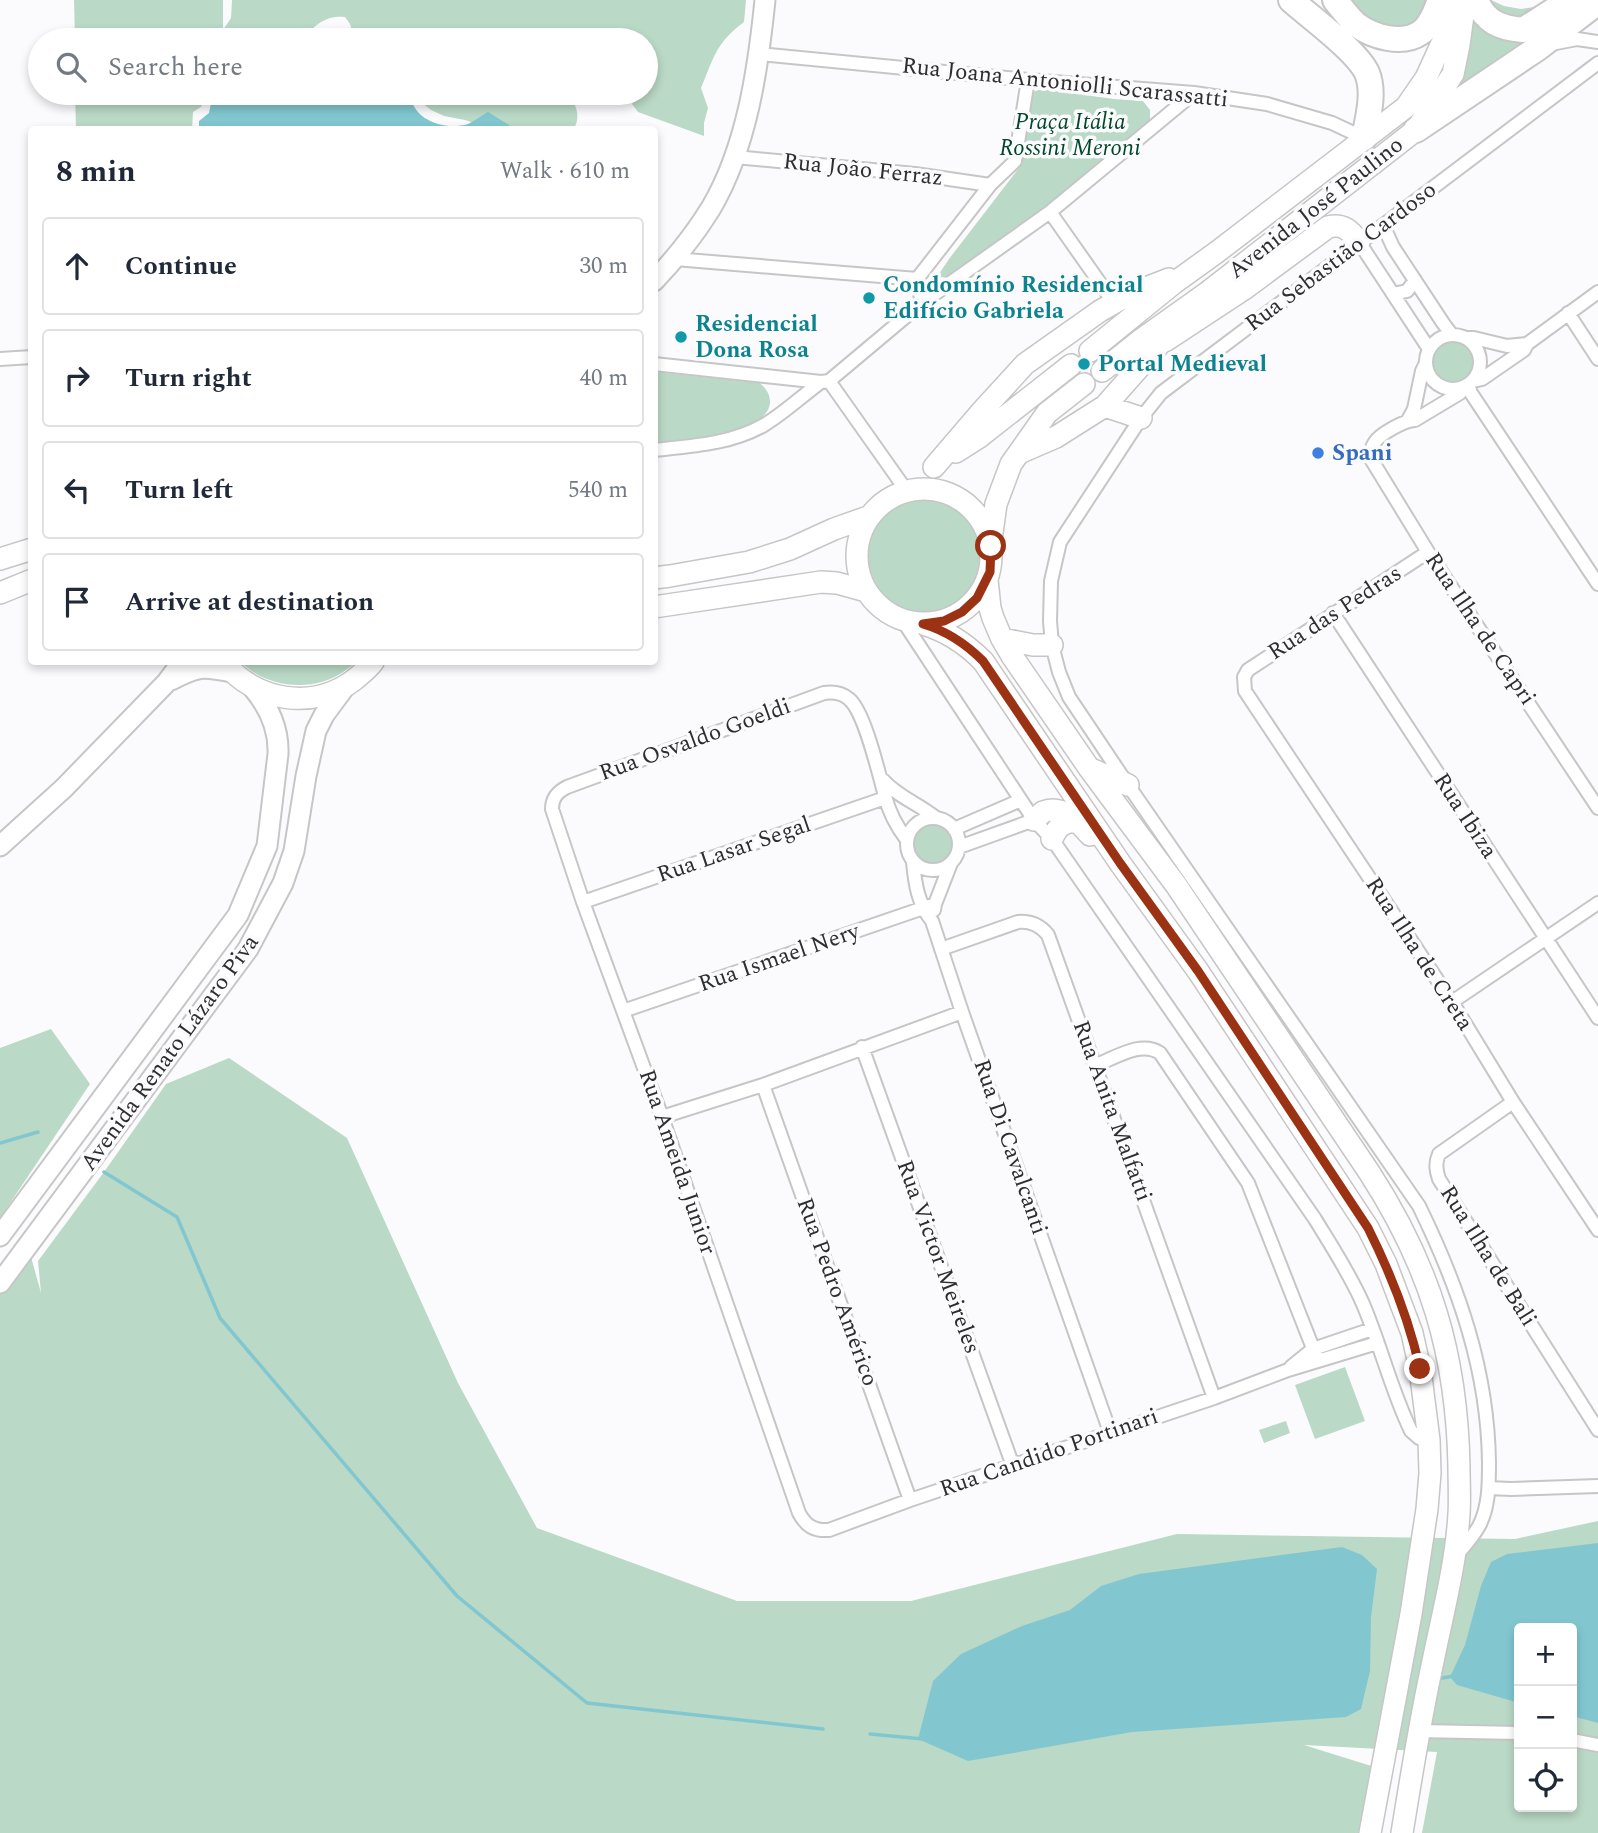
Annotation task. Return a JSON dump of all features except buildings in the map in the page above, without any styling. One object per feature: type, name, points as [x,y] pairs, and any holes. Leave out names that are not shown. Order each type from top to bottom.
[{"type":"highway","points":[[1291,0],[1356,56],[1367,74],[1370,98],[1364,138]]},
{"type":"highway","points":[[1335,0],[1356,24],[1374,35],[1391,39],[1421,33],[1431,20],[1440,0]]},
{"type":"highway","points":[[1476,0],[1481,12],[1491,21],[1500,26],[1522,30],[1570,0]]},
{"type":"highway","points":[[1416,130],[1538,48],[1598,2]]},
{"type":"main road","points":[[658,277],[675,259],[711,207],[735,157],[760,54],[765,0]]},
{"type":"main road","name":"Avenida José Paulino","points":[[1090,351],[1194,268],[1406,107],[1426,78],[1447,32],[1451,0]]},
{"type":"main road","name":"Avenida José Paulino","points":[[1102,370],[1208,292],[1416,130],[1452,74],[1465,0]]},
{"type":"main road","points":[[1154,348],[1244,289],[1328,227],[1346,228],[1359,242]]},
{"type":"main road","points":[[934,467],[1026,364],[1100,311],[1128,295],[1194,268]]},
{"type":"main road","points":[[1019,453],[1056,437],[1105,406],[1154,348],[1208,292]]},
{"type":"main road","points":[[1071,365],[908,489],[885,500],[868,517],[858,541],[857,567],[866,591],[882,609],[913,622],[942,629],[983,661],[1120,863],[1198,971],[1368,1228],[1386,1264],[1412,1333],[1420,1369],[1429,1440],[1430,1473],[1422,1545],[1370,1833]]},
{"type":"main road","points":[[913,622],[944,621],[962,612],[977,598],[990,572],[996,504],[1012,464],[1047,413],[1084,384]]},
{"type":"main road","points":[[1105,406],[1140,418]]},
{"type":"main road","points":[[908,489],[938,489],[962,500],[982,521],[991,546]]},
{"type":"main road","points":[[658,578],[749,562],[790,549],[834,528],[868,517]]},
{"type":"main road","points":[[0,559],[28,550]]},
{"type":"main road","points":[[987,580],[990,608],[1002,639],[1089,768],[1176,886],[1387,1199],[1423,1273],[1438,1315],[1455,1397],[1460,1512],[1455,1557],[1419,1731],[1402,1833]]},
{"type":"main road","points":[[0,593],[28,582]]},
{"type":"main road","points":[[658,606],[821,582],[837,583],[866,591]]},
{"type":"main road","points":[[1002,639],[1032,645],[1052,645]]},
{"type":"main road","points":[[0,846],[64,788],[167,682],[180,665]]},
{"type":"main road","points":[[167,682],[192,669],[228,667],[253,688],[275,696],[298,699],[322,696],[344,688],[371,665]]},
{"type":"main road","name":"Avenida Renato Lázaro Piva","points":[[0,1236],[238,915],[267,846],[279,741],[272,715],[253,688]]},
{"type":"main road","name":"Avenida Renato Lázaro Piva","points":[[0,1283],[248,949],[283,883],[294,851],[316,731],[344,688]]},
{"type":"main road","points":[[1089,768],[1128,785]]},
{"type":"main road","points":[[1034,820],[1044,812],[1065,813],[1079,822],[1099,847],[1120,863]]},
{"type":"main road","points":[[1052,839],[1055,832],[1068,821],[1079,822]]},
{"type":"main road","points":[[1176,886],[1184,911],[1245,1008],[1244,1014],[1234,1016],[1209,981],[1198,971]]},
{"type":"street","points":[[1538,48],[1577,39],[1598,42]]},
{"type":"street","name":"Rua Joana Antoniolli Scarassatti","points":[[760,54],[1194,93],[1268,104],[1332,123],[1364,138]]},
{"type":"street","name":"Rua Sebastião Cardoso","points":[[1052,645],[1050,596],[1060,542],[1140,418],[1161,393],[1598,63]]},
{"type":"street","points":[[922,303],[917,279],[990,185],[1015,161],[1028,80]]},
{"type":"street","points":[[658,450],[717,443],[766,424],[825,381],[922,303],[1050,212],[1194,93]]},
{"type":"street","name":"Rua João Ferraz","points":[[735,157],[915,174],[990,185]]},
{"type":"street","points":[[1050,212],[1114,303]]},
{"type":"street","points":[[1383,225],[1393,247],[1452,335]]},
{"type":"street","points":[[1359,242],[1429,349]]},
{"type":"street","points":[[675,259],[917,279]]},
{"type":"street","points":[[1393,294],[1407,291],[1415,280]]},
{"type":"street","points":[[1426,363],[1435,382],[1448,389],[1468,385],[1482,379],[1524,350],[1527,344],[1598,292]]},
{"type":"street","points":[[1568,313],[1598,359]]},
{"type":"street","points":[[1466,338],[1476,347],[1481,361],[1478,375],[1460,393],[1415,420],[1408,420],[1414,409],[1429,349],[1439,339],[1452,335],[1507,346],[1527,344]]},
{"type":"street","points":[[0,359],[28,357]]},
{"type":"street","points":[[658,364],[825,381],[908,489]]},
{"type":"street","points":[[1468,385],[1598,584]]},
{"type":"street","name":"Rua Ilha de Capri","points":[[1408,420],[1377,438],[1372,447],[1373,464],[1428,552],[1598,807]]},
{"type":"street","name":"Rua das Pedras","points":[[1244,677],[1248,670],[1428,552]]},
{"type":"street","name":"Rua Ibiza","points":[[1333,613],[1598,1018]]},
{"type":"street","points":[[913,622],[1034,820],[1052,839],[1315,1219],[1363,1303],[1411,1431],[1419,1438],[1429,1440]]},
{"type":"street","points":[[1052,645],[1069,697],[1419,1206],[1451,1275],[1473,1343],[1486,1407],[1489,1488],[1480,1525],[1455,1557]]},
{"type":"street","name":"Rua Ilha de Creta","points":[[1244,677],[1249,697],[1452,1002],[1513,1102],[1598,1230]]},
{"type":"street","name":"Rua Osvaldo Goeldi","points":[[556,795],[566,787],[824,693],[836,693],[849,698],[856,706],[881,778]]},
{"type":"street","points":[[881,778],[885,798],[897,827],[907,840]]},
{"type":"street","points":[[881,778],[894,792],[954,829],[958,841],[956,856],[929,907]]},
{"type":"street","name":"Rua Ameida Junior","points":[[556,795],[552,809],[583,902],[662,1117],[799,1513],[809,1527]]},
{"type":"street","name":"Rua Lasar Segal","points":[[583,902],[885,798]]},
{"type":"street","points":[[954,829],[1021,800]]},
{"type":"street","points":[[936,818],[920,821],[914,826],[906,848],[918,867],[932,871],[951,863]]},
{"type":"street","points":[[958,847],[1034,820]]},
{"type":"street","name":"Rua Di Cavalcanti","points":[[913,862],[914,878],[929,907],[962,1012],[1110,1432]]},
{"type":"street","points":[[1452,1002],[1598,903]]},
{"type":"street","name":"Rua Ismael Nery","points":[[624,1012],[929,907]]},
{"type":"street","name":"Rua Anita Malfatti","points":[[941,949],[1018,922],[1031,922],[1040,926],[1050,938],[1214,1398]]},
{"type":"street","points":[[662,1117],[763,1084],[962,1012]]},
{"type":"street","name":"Rua Victor Meireles","points":[[862,1047],[1013,1466]]},
{"type":"street","points":[[1096,1065],[1145,1047],[1160,1053],[1248,1183],[1315,1355]]},
{"type":"street","name":"Rua Pedro Américo","points":[[763,1084],[910,1500]]},
{"type":"street","name":"Rua Ilha de Bali","points":[[1513,1102],[1439,1154],[1437,1172],[1598,1430]]},
{"type":"street","name":"Rua Candido Portinari","points":[[809,1527],[829,1530],[910,1500],[1214,1398],[1288,1370],[1372,1329]]},
{"type":"street","name":"Rua Candido Portinari","points":[[1315,1355],[1377,1343]]},
{"type":"street","points":[[1489,1488],[1598,1486]]},
{"type":"street","points":[[1419,1731],[1514,1733]]},
{"type":"street","points":[[1577,1741],[1598,1745]]},
{"type":"green space","points":[[74,0],[223,0],[223,28],[75,28]]},
{"type":"green space","points":[[232,0],[746,0],[744,22],[722,44],[701,88],[708,108],[704,136],[638,112],[633,105],[658,105],[658,28],[351,28],[345,17],[320,22],[313,28],[224,28],[231,18]]},
{"type":"green space","points":[[1346,0],[1432,0],[1427,13],[1409,28],[1379,30]]},
{"type":"green space","points":[[1470,0],[1491,0],[1521,9],[1583,0],[1440,107]]},
{"type":"green space","name":"Praça Itália Rossini Meroni","points":[[1041,89],[1143,101],[1150,110],[1150,122],[1040,214],[949,278],[941,277],[939,274],[949,259],[1022,164],[1033,92]]},
{"type":"green space","points":[[75,105],[202,105],[193,112],[192,126],[76,126]]},
{"type":"green space","points":[[425,105],[575,105],[577,119],[574,126],[484,126],[431,110]]},
{"type":"green space","points":[[1453,341],[1468,347],[1474,362],[1468,377],[1453,383],[1438,377],[1432,362],[1438,347]]},
{"type":"green space","points":[[658,372],[760,383],[767,392],[770,402],[766,413],[755,422],[721,435],[658,443]]},
{"type":"green space","points":[[927,495],[950,500],[969,512],[981,531],[986,554],[981,577],[969,596],[950,608],[927,613],[904,608],[885,596],[873,577],[868,554],[873,531],[885,512],[904,500]]},
{"type":"green space","points":[[244,665],[352,665],[331,679],[304,685],[276,682],[251,671]]},
{"type":"green space","points":[[933,825],[947,830],[952,844],[947,858],[933,863],[919,858],[914,844],[919,830]]},
{"type":"green space","points":[[51,1029],[90,1084],[0,1218],[0,1048]]},
{"type":"green space","points":[[229,1058],[347,1138],[458,1383],[537,1528],[737,1601],[911,1601],[1177,1534],[1515,1539],[1598,1521],[1598,1833],[1422,1833],[1437,1752],[1304,1745],[1381,1769],[1370,1833],[0,1833],[0,1283],[28,1246],[41,1293],[38,1261],[166,1084]]},
{"type":"green space","points":[[1345,1367],[1365,1421],[1315,1439],[1295,1385]]},
{"type":"green space","points":[[1286,1421],[1290,1433],[1264,1443],[1259,1430]]},
{"type":"water","points":[[211,105],[414,105],[423,117],[449,126],[199,126],[199,121],[209,113]]},
{"type":"water","points":[[488,112],[509,125],[459,126],[468,124]]},
{"type":"water","points":[[1598,1543],[1598,1723],[1577,1717],[1577,1623],[1514,1623],[1514,1702],[1457,1685],[1450,1677],[1465,1645],[1481,1586],[1491,1562],[1507,1554]]},
{"type":"water","points":[[1342,1547],[1362,1555],[1377,1569],[1371,1617],[1370,1671],[1361,1709],[1346,1717],[1132,1732],[968,1761],[918,1739],[933,1681],[961,1654],[1022,1626],[1070,1610],[1101,1586],[1139,1574]]},
{"type":"waterway","points":[[0,1143],[38,1132]]},
{"type":"waterway","points":[[104,1172],[177,1217],[220,1318],[457,1596],[587,1703],[823,1729]]},
{"type":"waterway","points":[[1442,1678],[1454,1676]]},
{"type":"waterway","points":[[870,1734],[923,1739]]},
{"type":"place","name":"Condomínio Residencial Edifício Gabriela","points":[[869,298]]},
{"type":"place","name":"Residencial Dona Rosa","points":[[681,337]]},
{"type":"place","name":"Portal Medieval","points":[[1084,364]]},
{"type":"place","name":"Spani","points":[[1318,453]]},
{"type":"route","points":[[991,546],[990,572],[977,598],[962,612],[944,621],[923,624],[942,629],[983,661],[1120,863],[1198,971],[1368,1228],[1401,1301],[1420,1369]]}]
